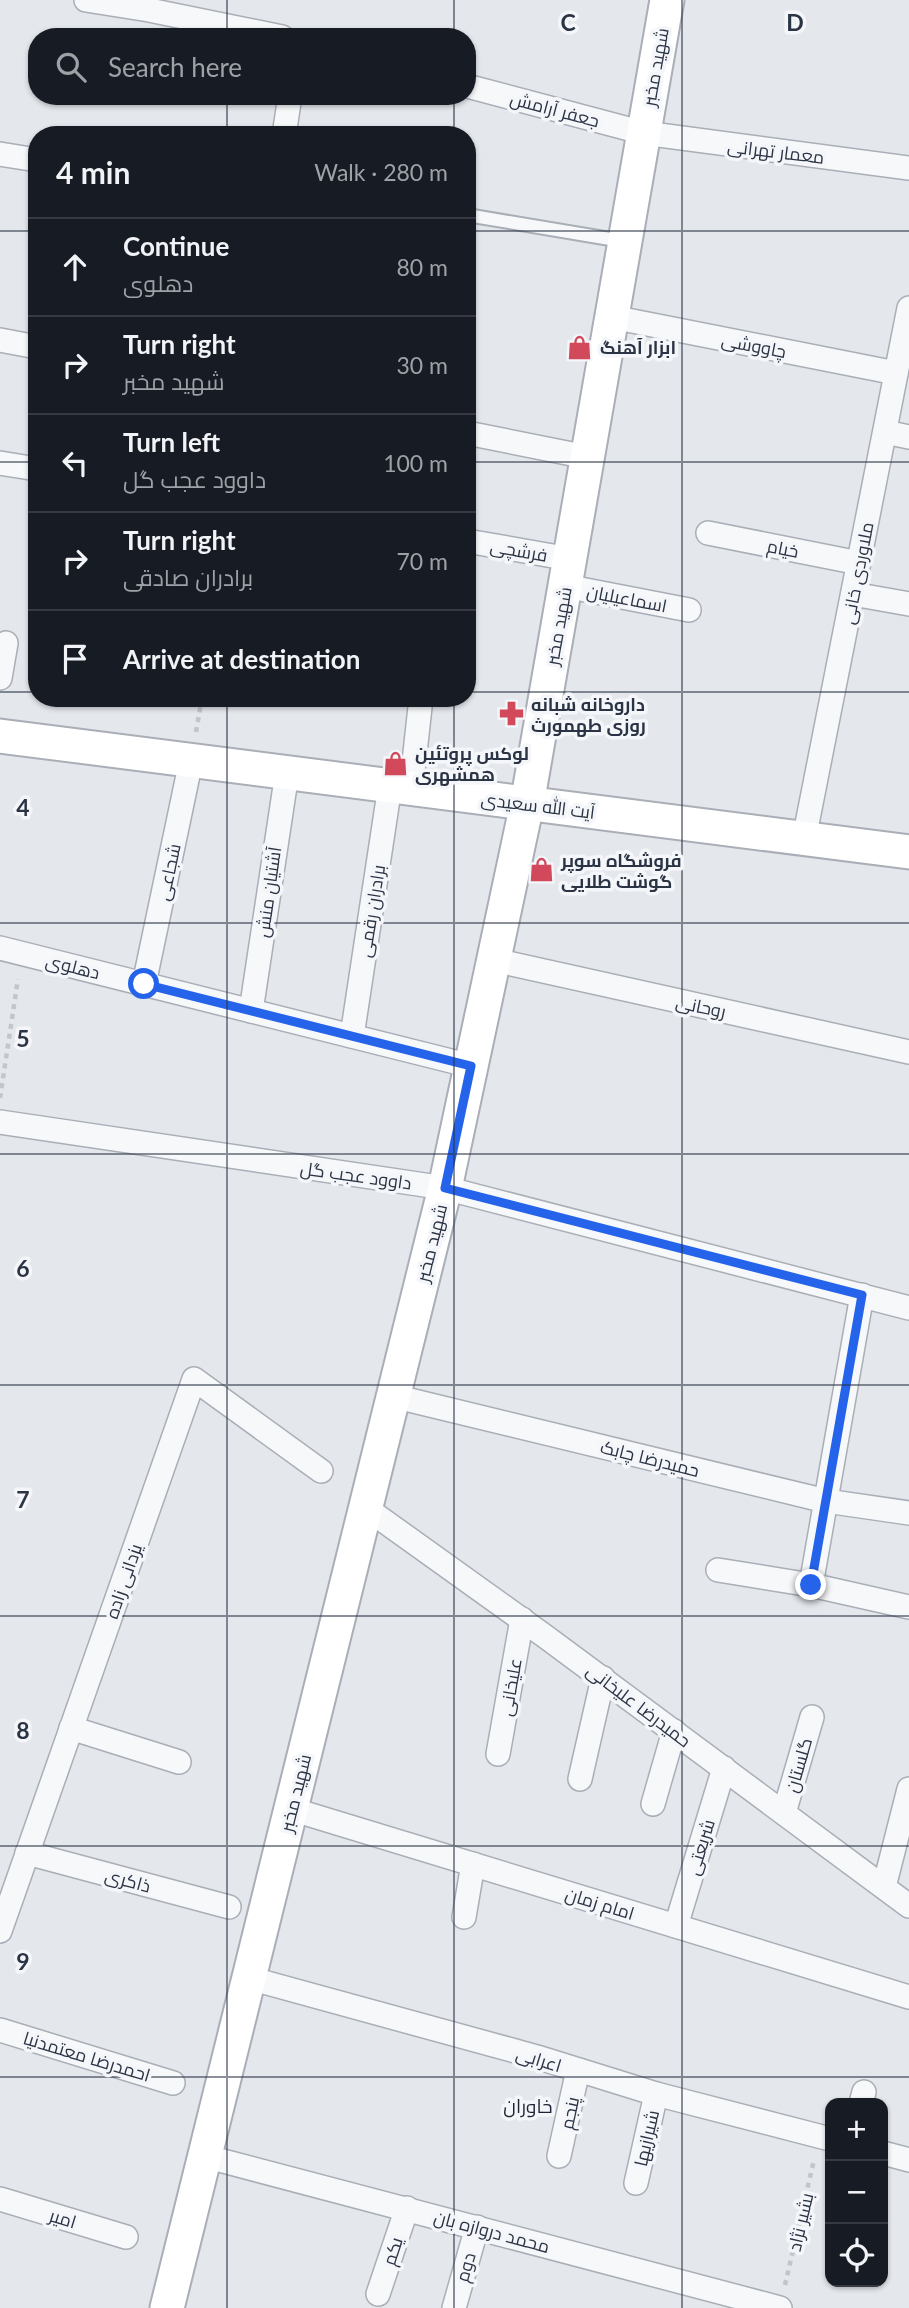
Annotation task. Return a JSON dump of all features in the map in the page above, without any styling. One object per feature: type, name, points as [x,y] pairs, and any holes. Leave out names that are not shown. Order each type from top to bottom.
[{"type":"main road","name":"شهید مخبر","points":[[167,2308],[445,1188],[527,804],[667,0]]},
{"type":"main road","name":"آیت الله سعیدی","points":[[0,736],[909,852]]},
{"type":"street","points":[[86,0],[149,5],[245,28]]},
{"type":"street","name":"جعفر آرامش","points":[[476,88],[644,133]]},
{"type":"street","points":[[285,126],[289,105]]},
{"type":"street","name":"معمار تهرانی","points":[[644,133],[909,168]]},
{"type":"street","points":[[0,154],[28,159]]},
{"type":"street","name":"ملاوردی خانی","points":[[804,839],[909,308]]},
{"type":"street","name":"چاووشی","points":[[612,317],[896,373]]},
{"type":"street","points":[[0,340],[28,345]]},
{"type":"street","points":[[885,432],[909,437]]},
{"type":"street","points":[[476,435],[587,457]]},
{"type":"street","points":[[0,463],[28,468]]},
{"type":"street","name":"خیام","points":[[708,533],[859,563]]},
{"type":"street","name":"فرشچی","points":[[476,544],[567,573]]},
{"type":"street","name":"اسماعیلیان","points":[[567,573],[689,610]]},
{"type":"street","points":[[853,593],[909,604]]},
{"type":"street","points":[[0,678],[6,643]]},
{"type":"street","name":"برادران رقمی","points":[[352,1036],[419,707]]},
{"type":"street","name":"شجاعی","points":[[144,984],[191,761]]},
{"type":"street","name":"آشتیان منش","points":[[251,1011],[287,773]]},
{"type":"street","name":"دهلوی","points":[[11,951],[471,1066]]},
{"type":"street","name":"روحانی","points":[[494,960],[909,1052]]},
{"type":"street","name":"داوود عجب گل","points":[[0,1122],[445,1188],[909,1308]]},
{"type":"street","points":[[811,1585],[862,1295]]},
{"type":"street","name":"یزدانی زاده","points":[[0,1931],[194,1379],[321,1471]]},
{"type":"street","name":"حمیدرضا چابک","points":[[393,1396],[826,1501],[909,1513]]},
{"type":"street","name":"حمیدرضا علیخانی","points":[[366,1508],[603,1678],[909,1906]]},
{"type":"street","points":[[718,1570],[811,1585],[909,1608]]},
{"type":"street","name":"علیخانی","points":[[498,1754],[522,1619]]},
{"type":"street","points":[[580,1779],[603,1678]]},
{"type":"street","name":"گلستان","points":[[784,1813],[812,1717]]},
{"type":"street","points":[[71,1728],[179,1762]]},
{"type":"street","points":[[653,1804],[674,1731]]},
{"type":"street","name":"شریعتی","points":[[676,1926],[724,1768]]},
{"type":"street","points":[[884,1887],[909,1788]]},
{"type":"street","name":"امام زمان","points":[[291,1808],[909,1997]]},
{"type":"street","name":"ذاکری","points":[[27,1853],[229,1908]]},
{"type":"street","points":[[464,1917],[473,1864]]},
{"type":"street","name":"اعرابی","points":[[249,1978],[656,2094],[823,2137]]},
{"type":"street","name":"احمدرضا معتمدنیا","points":[[0,2030],[173,2083]]},
{"type":"street","name":"پنجم","points":[[559,2156],[578,2070]]},
{"type":"street","name":"شیرازیها","points":[[636,2183],[656,2094]]},
{"type":"street","points":[[888,2155],[909,2161]]},
{"type":"street","name":"محمد دروازه بان","points":[[204,2156],[780,2308]]},
{"type":"street","name":"امیر","points":[[0,2199],[126,2237]]},
{"type":"street","name":"یکم","points":[[378,2294],[407,2208]]},
{"type":"street","name":"دوم","points":[[454,2308],[477,2227]]},
{"type":"lane","points":[[476,217],[625,242]]},
{"type":"path","points":[[0,1100],[11,951]]},
{"type":"path","name":"بشیر نژاد","points":[[780,2308],[814,2161],[823,2137]]},
{"type":"place","name":"ابزار آهنگ","points":[[580,347]]},
{"type":"place","name":"داروخانه شبانه روزی طهمورث","points":[[511,714]]},
{"type":"place","name":"لوکس پروتئین همشهری","points":[[395,763]]},
{"type":"place","name":"فروشگاه سوپر گوشت طلایی","points":[[541,870]]},
{"type":"district","name":"خاوران","points":[[528,2105]]},
{"type":"route","points":[[144,984],[471,1066],[445,1188],[862,1295],[811,1585]]}]
